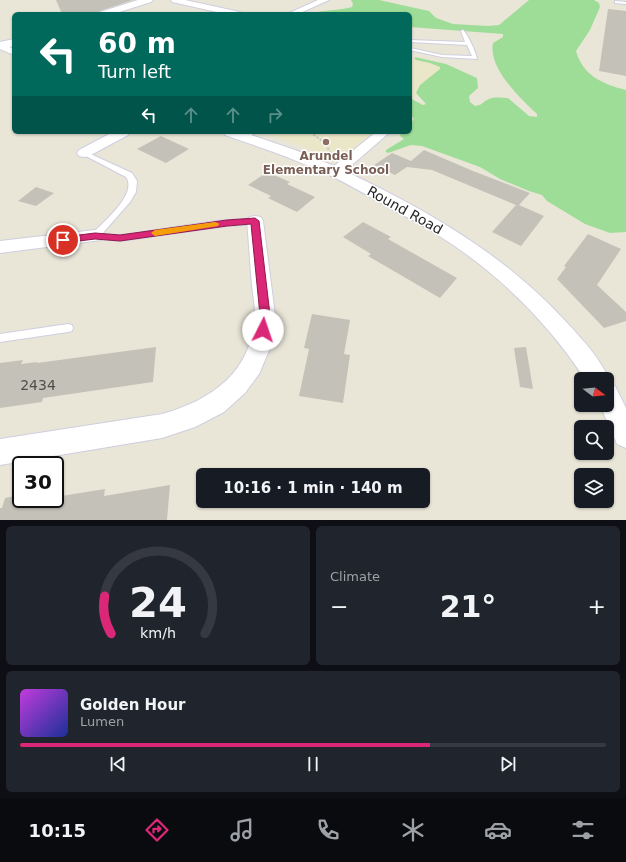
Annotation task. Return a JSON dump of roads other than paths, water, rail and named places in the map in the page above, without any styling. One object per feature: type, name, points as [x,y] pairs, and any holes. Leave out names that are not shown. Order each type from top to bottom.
[{"type":"street","points":[[109,12],[148,0]]},
{"type":"street","points":[[175,0],[227,12]]},
{"type":"street","points":[[297,12],[325,0]]},
{"type":"street","points":[[0,46],[12,43]]},
{"type":"street","points":[[0,46],[12,51]]},
{"type":"street","points":[[84,153],[119,134]]},
{"type":"street","name":"Round Road","points":[[243,134],[310,161],[334,166],[457,238],[512,281],[567,337],[593,372]]},
{"type":"street","points":[[334,166],[381,134]]},
{"type":"street","points":[[0,452],[162,426],[186,419],[216,404],[237,385],[251,367],[260,346],[265,315],[255,221]]},
{"type":"street","points":[[0,247],[95,236]]},
{"type":"street","points":[[614,409],[626,435]]},
{"type":"lane","points":[[616,2],[626,3]]},
{"type":"lane","points":[[412,49],[442,56],[475,58],[463,31]]},
{"type":"lane","points":[[425,39],[443,43]]},
{"type":"lane","points":[[412,41],[468,44]]},
{"type":"lane","points":[[84,153],[129,174],[133,181],[132,192],[126,202],[95,236]]},
{"type":"lane","points":[[95,236],[120,238],[227,223],[255,221]]},
{"type":"lane","points":[[0,338],[68,328]]},
{"type":"place","name":"Arundel Elementary School","points":[[326,142]]}]
